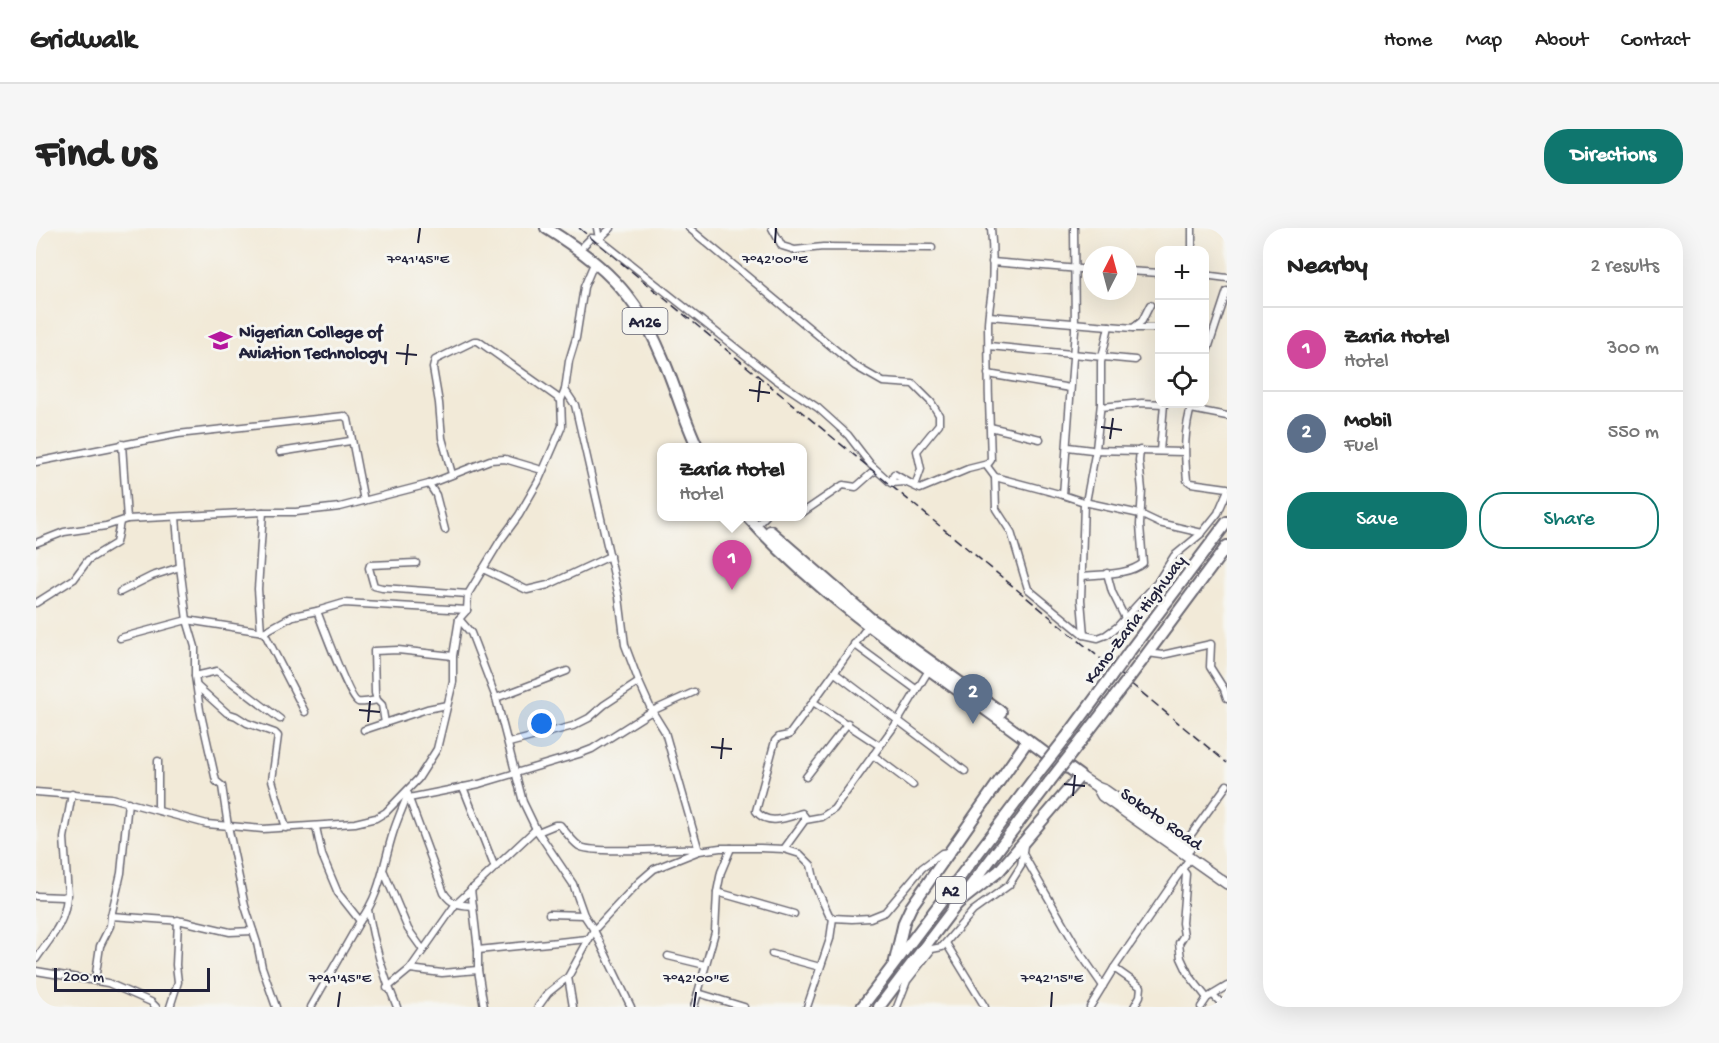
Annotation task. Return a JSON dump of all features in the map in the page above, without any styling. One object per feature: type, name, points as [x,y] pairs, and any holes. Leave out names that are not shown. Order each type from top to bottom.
[{"type":"highway","name":"A126","points":[[546,228],[595,261],[642,314],[662,354],[696,443]]},
{"type":"highway","name":"A126","points":[[559,228],[584,245],[615,272],[647,312],[666,350],[702,443]]},
{"type":"highway","points":[[752,521],[784,553],[868,626],[1063,767],[1070,768],[1080,776],[1024,848],[992,878],[953,907]]},
{"type":"highway","points":[[763,521],[870,618],[1032,734],[1068,762],[1070,768]]},
{"type":"highway","name":"Kano-Zaria Highway","points":[[984,846],[1227,522]]},
{"type":"highway","name":"Kano-Zaria Highway","points":[[995,853],[1124,686],[1227,546]]},
{"type":"highway","points":[[891,970],[907,914],[1028,740]]},
{"type":"highway","points":[[984,846],[995,853]]},
{"type":"highway","name":"A2","points":[[862,1007],[984,846]]},
{"type":"highway","name":"A2","points":[[879,1007],[995,853]]},
{"type":"main road","name":"Sokoto Road","points":[[1080,776],[1096,788],[1102,796],[1181,848],[1190,858],[1227,884]]},
{"type":"main road","points":[[1181,848],[1227,877]]},
{"type":"street","points":[[597,228],[599,239]]},
{"type":"street","points":[[599,239],[611,228]]},
{"type":"street","points":[[689,228],[849,361],[883,382],[913,384],[932,402],[939,415],[939,424],[917,451],[921,469],[915,486],[894,474],[891,483]]},
{"type":"street","points":[[772,228],[782,246],[791,249],[932,248]]},
{"type":"street","points":[[584,245],[591,238],[599,239],[775,379],[818,408],[848,435],[878,472],[891,483],[905,482],[920,489],[968,469],[986,465],[991,460],[988,374],[991,228]]},
{"type":"street","points":[[1063,495],[1075,323],[1074,228]]},
{"type":"street","points":[[1192,228],[1192,246]]},
{"type":"street","points":[[36,792],[72,794],[128,802],[207,824],[228,826],[316,827],[376,818],[386,812],[411,788],[437,749],[453,682],[453,656],[459,619],[467,610],[468,594],[538,482],[561,426],[561,400],[576,338],[584,287],[595,261]]},
{"type":"street","points":[[992,262],[1083,269]]},
{"type":"street","points":[[1137,272],[1155,273]]},
{"type":"street","points":[[1209,276],[1227,278]]},
{"type":"street","points":[[1206,354],[1227,291]]},
{"type":"street","points":[[1133,328],[1142,321],[1150,305]]},
{"type":"street","points":[[989,316],[1155,328]]},
{"type":"street","points":[[1084,635],[1081,600],[1085,502],[1096,449],[1101,407],[1101,357],[1109,326]]},
{"type":"street","points":[[452,474],[442,438],[439,403],[432,368],[435,360],[478,341],[561,400]]},
{"type":"street","points":[[989,346],[1073,352],[1135,360]]},
{"type":"street","points":[[988,374],[1070,388]]},
{"type":"street","points":[[565,390],[574,405],[610,556],[622,611],[623,636],[639,682],[652,711],[665,732],[698,850]]},
{"type":"street","points":[[1101,407],[1155,404]]},
{"type":"street","points":[[1160,451],[1164,408]]},
{"type":"street","points":[[986,465],[995,477],[996,509],[1011,532],[1028,589],[1035,592],[1084,635],[1103,636],[1117,627],[1125,618],[1156,583],[1174,556],[1202,533],[1218,513],[1227,490],[1189,483],[1184,452],[1191,408]]},
{"type":"street","points":[[1198,408],[1227,416]]},
{"type":"street","points":[[36,462],[199,431],[345,416],[348,419],[350,441],[364,501]]},
{"type":"street","points":[[990,427],[1040,439]]},
{"type":"street","points":[[280,452],[350,441]]},
{"type":"street","points":[[122,444],[128,519]]},
{"type":"street","points":[[1068,447],[1184,452]]},
{"type":"street","points":[[1083,576],[1135,568],[1143,563],[1140,450]]},
{"type":"street","points":[[36,543],[64,532],[106,526],[128,519],[296,512],[340,507],[429,483],[490,460],[505,459],[542,470]]},
{"type":"street","points":[[807,510],[843,485],[856,487],[874,471],[878,472]]},
{"type":"street","points":[[995,477],[1085,502],[1140,514],[1159,523],[1202,533]]},
{"type":"street","points":[[429,483],[436,495],[445,530]]},
{"type":"street","points":[[263,512],[258,588],[262,632],[305,712]]},
{"type":"street","points":[[176,517],[187,620],[195,647],[195,676],[214,775],[216,781],[222,786],[228,826],[253,931],[262,967],[276,1007]]},
{"type":"street","points":[[36,603],[74,579],[88,560],[116,543],[120,522]]},
{"type":"street","points":[[483,569],[527,590],[548,585],[610,556]]},
{"type":"street","points":[[417,563],[370,565],[374,586],[468,594]]},
{"type":"street","points":[[120,592],[152,576],[180,567]]},
{"type":"street","points":[[1107,573],[1112,592],[1125,618]]},
{"type":"street","points":[[120,638],[187,620],[262,632],[293,616],[356,602],[467,610]]},
{"type":"street","points":[[317,611],[344,679],[356,702],[377,700]]},
{"type":"street","points":[[459,619],[471,633],[496,698],[523,802],[537,831],[573,884],[584,915],[594,930],[631,1007]]},
{"type":"street","points":[[805,820],[802,813],[780,819],[761,818],[756,810],[775,741],[779,737],[789,735],[868,626]]},
{"type":"street","points":[[854,644],[917,690]]},
{"type":"street","points":[[1144,658],[1211,644],[1210,667],[1227,698]]},
{"type":"street","points":[[386,723],[382,705],[377,700],[374,651],[398,650],[453,656]]},
{"type":"street","points":[[784,849],[805,820],[822,817],[834,809],[898,721],[929,669]]},
{"type":"street","points":[[195,676],[217,670],[280,719]]},
{"type":"street","points":[[496,698],[567,671]]},
{"type":"street","points":[[835,673],[965,771]]},
{"type":"street","points":[[509,743],[573,726],[589,718],[639,682]]},
{"type":"street","points":[[197,686],[227,713],[278,736],[272,780],[286,828]]},
{"type":"street","points":[[408,797],[506,776],[592,749],[652,711],[694,692]]},
{"type":"street","points":[[813,702],[880,746]]},
{"type":"street","points":[[364,730],[427,709],[447,705]]},
{"type":"street","points":[[806,777],[848,723]]},
{"type":"street","points":[[873,755],[914,785]]},
{"type":"street","points":[[158,761],[158,810]]},
{"type":"street","points":[[506,776],[519,785]]},
{"type":"street","points":[[1181,848],[1227,785]]},
{"type":"street","points":[[463,787],[495,868]]},
{"type":"street","points":[[311,1007],[368,910],[384,872],[392,834],[411,788]]},
{"type":"street","points":[[36,959],[52,939],[66,910],[69,892],[64,837],[72,794]]},
{"type":"street","points":[[408,797],[444,893],[455,905],[473,906]]},
{"type":"street","points":[[95,980],[100,946],[110,926],[121,873],[128,802]]},
{"type":"street","points":[[387,988],[410,969],[455,905],[471,889],[537,831],[555,825],[560,825],[579,846],[586,849],[632,850],[678,847],[698,850],[784,849],[800,854],[811,865],[816,887],[826,911],[833,918],[866,919],[885,912],[922,868],[942,853],[950,853]]},
{"type":"street","points":[[316,827],[322,855],[338,894],[360,921]]},
{"type":"street","points":[[694,1007],[715,932],[717,892],[721,872],[731,848]]},
{"type":"street","points":[[897,1007],[907,981],[932,949],[942,947],[973,911],[1009,885],[1021,866],[1024,848]]},
{"type":"street","points":[[1024,848],[1080,953],[1103,986]]},
{"type":"street","points":[[538,1007],[548,993],[568,977],[594,930],[639,882],[654,869],[698,850]]},
{"type":"street","points":[[1090,1007],[1114,968],[1190,858]]},
{"type":"street","points":[[1182,869],[1186,874],[1182,923],[1184,935],[1179,943],[1180,958],[1189,975],[1225,1007]]},
{"type":"street","points":[[384,872],[408,929],[423,950]]},
{"type":"street","points":[[471,889],[478,970],[484,1007]]},
{"type":"street","points":[[717,892],[794,914]]},
{"type":"street","points":[[36,897],[67,896]]},
{"type":"street","points":[[368,910],[374,944],[387,988],[397,1007]]},
{"type":"street","points":[[549,914],[584,915]]},
{"type":"street","points":[[111,916],[178,920],[230,932],[253,931]]},
{"type":"street","points":[[807,1007],[830,939],[833,918]]},
{"type":"street","points":[[170,1007],[178,982],[176,965],[178,920]]},
{"type":"street","points":[[478,950],[588,939]]},
{"type":"street","points":[[946,943],[985,1007]]},
{"type":"street","points":[[772,954],[820,967]]},
{"type":"street","points":[[668,956],[705,965]]},
{"type":"street","points":[[1114,968],[1141,987],[1140,996],[1134,1007]]},
{"type":"street","points":[[410,969],[442,973],[478,970]]},
{"type":"street","points":[[36,970],[108,983],[151,1002],[156,1007]]},
{"type":"street","points":[[568,977],[573,1007]]},
{"type":"street","points":[[1201,1007],[1210,996],[1227,986]]},
{"type":"street","points":[[698,993],[744,1007]]},
{"type":"railway","points":[[579,228],[1227,763]]},
{"type":"place","name":"Nigerian College of Aviation Technology","points":[[221,341]]},
{"type":"place","name":"Zaria Hotel","points":[[732,590]]},
{"type":"place","name":"Mobil","points":[[973,724]]}]
